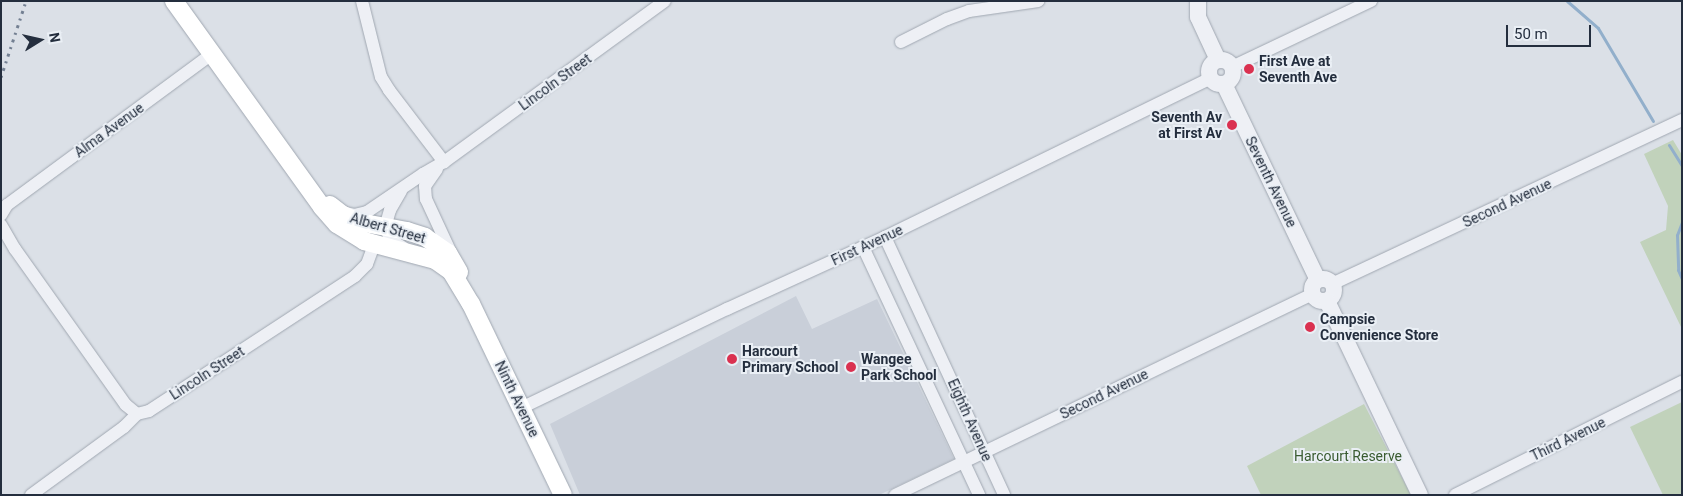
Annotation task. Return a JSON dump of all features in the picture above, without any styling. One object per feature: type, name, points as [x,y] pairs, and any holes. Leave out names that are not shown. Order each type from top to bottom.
[{"type":"main road","name":"Albert Street","points":[[174,1],[333,220],[354,236],[374,245],[424,257],[443,264],[451,271],[471,304]]},
{"type":"main road","name":"Albert Street","points":[[282,151],[334,209],[360,222],[425,237],[448,253],[457,264],[471,304]]},
{"type":"main road","name":"Ninth Avenue","points":[[471,304],[563,495]]},
{"type":"street","points":[[362,1],[381,77],[444,162]]},
{"type":"street","name":"Lincoln Street","points":[[334,209],[354,215],[373,208],[444,162],[666,1]]},
{"type":"street","points":[[901,42],[947,19],[969,11],[1038,1]]},
{"type":"street","points":[[1198,1],[1198,17],[1225,63],[1232,78],[1217,81],[1210,67],[1225,63],[1372,1]]},
{"type":"street","name":"Alma Avenue","points":[[4,210],[212,54]]},
{"type":"street","name":"First Avenue","points":[[521,408],[1217,81]]},
{"type":"street","name":"Seventh Avenue","points":[[1217,81],[1322,290],[1420,495]]},
{"type":"street","name":"Second Avenue","points":[[895,495],[1682,120]]},
{"type":"street","name":"Lincoln Street","points":[[444,162],[428,180],[425,192],[428,207],[457,264]]},
{"type":"street","name":"Lincoln Street","points":[[385,227],[390,210],[403,187]]},
{"type":"street","points":[[1,225],[11,243],[115,389],[137,414]]},
{"type":"street","points":[[385,227],[391,240],[424,257]]},
{"type":"street","name":"Eighth Avenue","points":[[886,237],[1004,495]]},
{"type":"street","name":"Lincoln Street","points":[[32,495],[124,427],[137,414],[149,411],[355,276],[367,264],[374,245]]},
{"type":"street","name":"Eighth Avenue","points":[[863,247],[979,495]]},
{"type":"street","name":"Third Avenue","points":[[1455,495],[1682,382]]},
{"type":"shaded area","name":"Harcourt Primary School","points":[[796,296],[812,329],[877,299],[954,459],[879,495],[580,495],[550,424]]},
{"type":"green space","points":[[1673,140],[1682,155],[1682,329],[1640,242],[1666,230],[1668,206],[1644,154]]},
{"type":"green space","points":[[1682,402],[1682,495],[1663,495],[1630,427]]},
{"type":"green space","name":"Harcourt Reserve","points":[[1364,404],[1411,495],[1261,495],[1247,466]]},
{"type":"waterway","points":[[1567,1],[1598,28],[1653,121]]},
{"type":"waterway","points":[[1669,145],[1682,166]]},
{"type":"waterway","points":[[1682,222],[1677,235],[1678,270],[1682,279]]},
{"type":"railway","points":[[1,77],[26,1]]},
{"type":"place","name":"First Ave at Seventh Ave","points":[[1249,69]]},
{"type":"place","name":"Seventh Av at First Av","points":[[1232,125]]},
{"type":"place","name":"Campsie Convenience Store","points":[[1310,327]]},
{"type":"place","name":"Harcourt Primary School","points":[[732,359]]},
{"type":"place","name":"Wangee Park School","points":[[851,367]]}]
